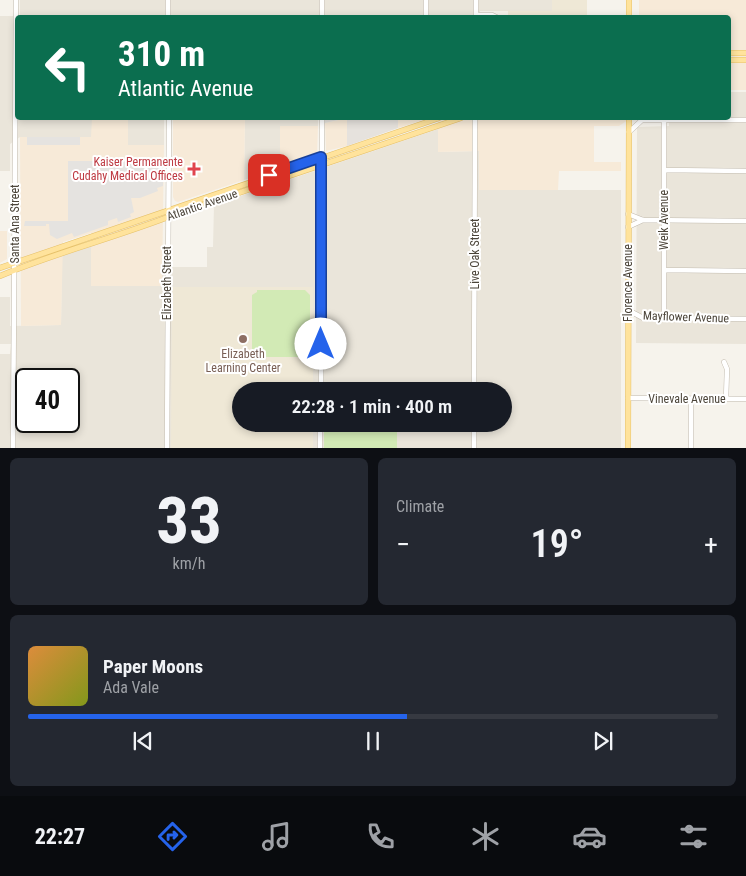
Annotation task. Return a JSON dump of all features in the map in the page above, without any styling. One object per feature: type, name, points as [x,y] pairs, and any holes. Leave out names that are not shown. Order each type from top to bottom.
[{"type":"main road","points":[[629,0],[629,15]]},
{"type":"main road","points":[[731,53],[746,53]]},
{"type":"main road","points":[[731,60],[746,60]]},
{"type":"main road","name":"Atlantic Avenue","points":[[0,268],[425,120]]},
{"type":"main road","name":"Atlantic Avenue","points":[[0,276],[455,120]]},
{"type":"main road","name":"Florence Avenue","points":[[628,448],[629,120]]},
{"type":"street","name":"Santa Ana Street","points":[[16,0],[16,15]]},
{"type":"street","points":[[168,0],[168,15]]},
{"type":"street","points":[[322,0],[322,15]]},
{"type":"street","points":[[426,0],[426,15]]},
{"type":"street","points":[[476,0],[476,15]]},
{"type":"street","name":"Santa Ana Street","points":[[14,448],[15,120]]},
{"type":"street","name":"Elizabeth Street","points":[[167,448],[169,120]]},
{"type":"street","points":[[321,382],[322,120]]},
{"type":"street","points":[[425,120],[427,129]]},
{"type":"street","name":"Live Oak Street","points":[[474,382],[475,120]]},
{"type":"street","points":[[628,132],[642,120],[746,120]]},
{"type":"street","name":"Weik Avenue","points":[[664,121],[664,318]]},
{"type":"street","points":[[664,170],[746,171]]},
{"type":"street","points":[[628,214],[643,220],[746,221]]},
{"type":"street","points":[[628,227],[643,220]]},
{"type":"street","points":[[664,270],[746,271]]},
{"type":"street","name":"Mayflower Avenue","points":[[628,310],[638,316],[664,318],[746,319]]},
{"type":"street","points":[[724,362],[727,369],[726,399]]},
{"type":"street","name":"Vinevale Avenue","points":[[628,398],[746,399]]},
{"type":"street","points":[[691,399],[691,448]]},
{"type":"street","points":[[320,432],[320,448]]},
{"type":"street","points":[[474,432],[474,448]]},
{"type":"shaded area","points":[[20,0],[552,0],[552,11],[480,11],[479,15],[20,15]]},
{"type":"shaded area","points":[[552,0],[587,0],[587,15],[508,15],[508,11],[552,11]]},
{"type":"shaded area","points":[[639,0],[746,0],[746,90],[731,90],[731,15],[639,15]]},
{"type":"shaded area","points":[[0,16],[15,16],[15,120],[92,120],[92,137],[20,137],[10,144],[10,171],[0,171]]},
{"type":"shaded area","points":[[731,92],[746,92],[746,344],[636,343],[637,127],[669,126],[669,120],[731,120]]},
{"type":"shaded area","points":[[92,120],[128,120],[128,145],[164,145],[162,286],[91,286],[91,233],[63,242],[61,325],[21,326],[20,137],[91,137]]},
{"type":"shaded area","points":[[128,120],[164,120],[164,145],[128,145]]},
{"type":"shaded area","points":[[173,120],[245,120],[244,180],[178,202],[173,197]]},
{"type":"shaded area","points":[[245,120],[318,120],[318,126],[280,126],[280,168],[244,180]]},
{"type":"shaded area","points":[[325,120],[338,120],[325,123]]},
{"type":"shaded area","points":[[347,120],[347,146],[326,151],[325,123]]},
{"type":"shaded area","points":[[347,120],[398,120],[398,128],[347,146]]},
{"type":"shaded area","points":[[398,120],[424,120],[398,128]]},
{"type":"shaded area","points":[[438,120],[628,120],[619,126],[594,126],[594,162],[621,162],[621,171],[559,171],[558,190],[479,190],[479,151],[438,152]]},
{"type":"shaded area","points":[[280,126],[318,126],[317,155],[280,168]]},
{"type":"shaded area","points":[[438,129],[438,152],[479,151],[479,190],[621,190],[621,448],[0,448],[0,354],[10,354],[11,344],[0,344],[0,297],[10,297],[10,326],[61,325],[62,256],[92,246],[92,286],[162,286],[162,267],[207,267],[207,247],[213,247],[214,205]]},
{"type":"shaded area","points":[[27,137],[80,137],[80,145],[27,145]]},
{"type":"shaded area","points":[[68,161],[155,161],[155,165],[163,165],[163,186],[157,188],[158,191],[140,198],[131,198],[134,212],[130,214],[131,217],[118,222],[117,218],[108,221],[108,225],[74,237],[72,233],[57,239],[50,235],[49,224],[46,224],[46,226],[24,226],[25,221],[68,221]]},
{"type":"shaded area","points":[[0,231],[7,231],[7,259],[0,263]]},
{"type":"shaded area","name":"Elizabeth Learning Center","points":[[172,287],[313,287],[313,382],[232,382],[232,432],[313,432],[313,448],[171,448]]},
{"type":"green space","points":[[257,290],[305,290],[310,295],[310,352],[308,355],[305,357],[257,357],[252,352],[252,295]]},
{"type":"green space","points":[[324,432],[397,432],[397,448],[324,448]]},
{"type":"place","name":"Kaiser Permanente Cudahy Medical Offices","points":[[194,169]]},
{"type":"place","name":"Elizabeth Learning Center","points":[[243,339]]},
{"type":"route","points":[[269,175],[321,157],[321,344]]}]
